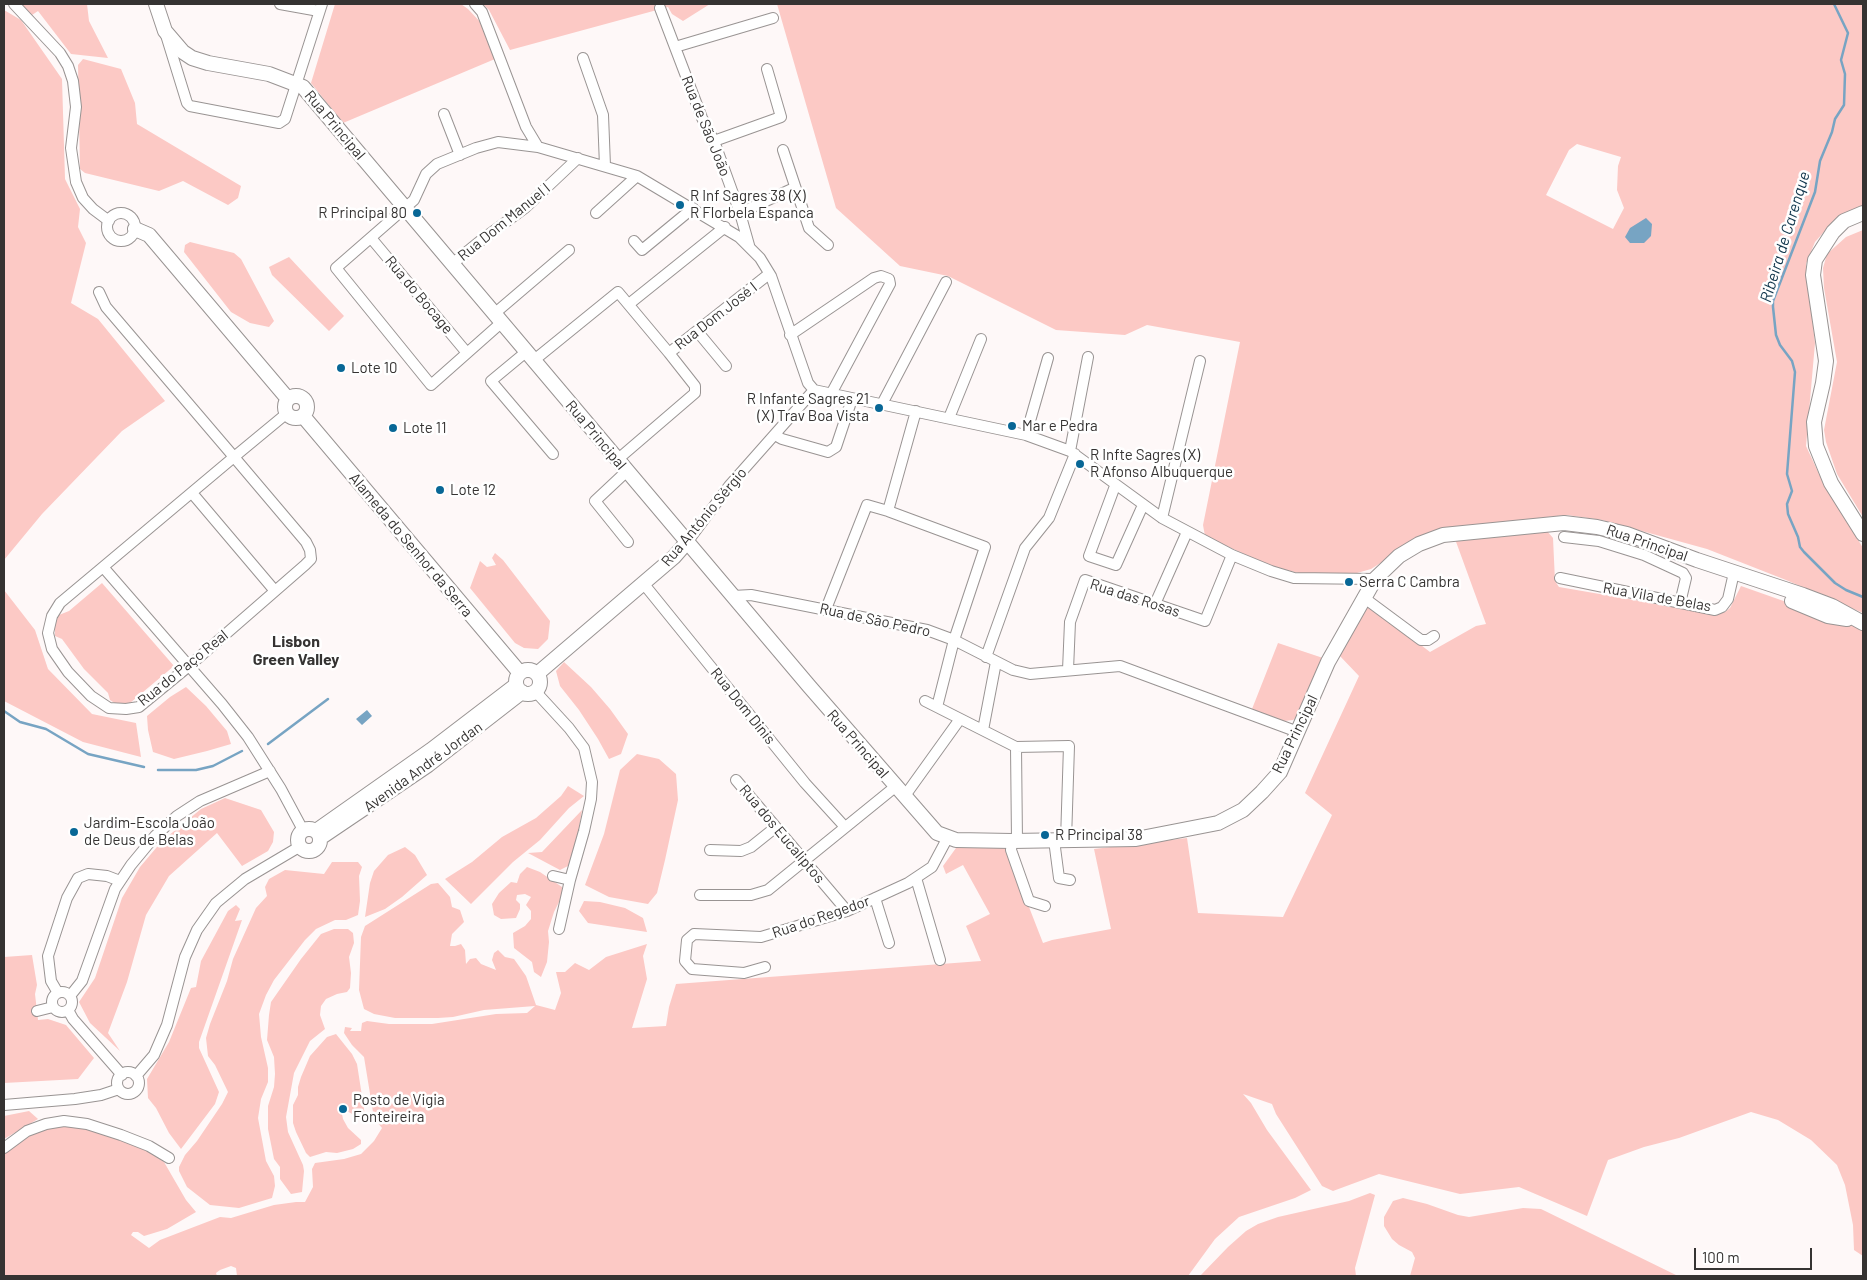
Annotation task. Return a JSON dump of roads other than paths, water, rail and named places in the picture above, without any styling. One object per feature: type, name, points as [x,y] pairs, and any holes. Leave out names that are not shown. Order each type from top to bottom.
[{"type":"street","points":[[14,4],[60,53],[68,66],[73,81],[76,107],[71,148],[72,167],[83,198],[93,209],[109,221]]},
{"type":"street","name":"Rua Principal","points":[[156,4],[165,31],[183,52],[192,58],[208,63],[269,74],[304,87],[899,792],[937,833],[956,840],[1136,839],[1218,823],[1243,810],[1280,772],[1328,662],[1375,579],[1399,556],[1430,539],[1458,533],[1564,523],[1597,527],[1627,534],[1697,560],[1803,595],[1832,606],[1860,622]]},
{"type":"street","points":[[165,31],[187,103],[190,106],[279,122],[285,119],[320,7],[280,4]]},
{"type":"street","points":[[475,4],[482,12],[486,21],[526,127],[538,147]]},
{"type":"street","name":"Rua de São João","points":[[660,8],[702,118],[714,142],[750,246]]},
{"type":"street","points":[[675,47],[773,18]]},
{"type":"street","points":[[176,66],[184,59],[192,58]]},
{"type":"street","points":[[583,58],[603,115],[605,166]]},
{"type":"street","points":[[714,142],[781,117],[767,69]]},
{"type":"street","points":[[444,114],[460,155]]},
{"type":"street","points":[[512,143],[526,127]]},
{"type":"street","points":[[568,250],[498,318],[467,353],[431,385],[336,268],[414,200],[426,174],[437,164],[460,155],[498,142],[512,143],[538,147],[605,166],[637,176],[725,227],[750,246],[760,258],[769,274],[808,383],[814,390],[1026,435],[1072,453],[1162,518],[1232,555],[1271,571],[1294,578],[1375,579]]},
{"type":"street","points":[[783,150],[794,188],[809,228],[828,245]]},
{"type":"street","name":"Rua Dom Manuel I","points":[[452,264],[525,208],[578,158]]},
{"type":"street","points":[[596,213],[637,176]]},
{"type":"street","points":[[740,213],[794,188]]},
{"type":"street","points":[[634,241],[642,250],[692,208]]},
{"type":"street","points":[[123,213],[133,218],[135,229],[130,238],[121,241],[116,240],[108,232],[109,221],[112,216],[123,213]]},
{"type":"street","points":[[1863,213],[1844,221],[1833,232],[1815,260],[1813,275],[1826,361],[1814,422],[1816,446],[1831,483],[1863,534]]},
{"type":"street","points":[[553,454],[491,382],[618,292],[628,304],[725,227]]},
{"type":"street","points":[[135,229],[149,235],[288,399]]},
{"type":"street","name":"Rua do Bocage","points":[[371,238],[467,353]]},
{"type":"street","name":"Rua Dom José I","points":[[628,304],[669,353],[769,274]]},
{"type":"street","points":[[790,335],[874,278],[881,276],[889,279],[890,284],[831,394]]},
{"type":"street","points":[[882,404],[946,282]]},
{"type":"street","name":"Rua do Paço Real","points":[[99,292],[106,307],[234,457],[306,542],[310,550],[311,559],[189,666],[139,707],[126,710],[109,708],[91,696],[68,672],[52,649],[48,633],[52,616],[60,603],[234,457],[286,414]]},
{"type":"street","points":[[697,331],[726,366]]},
{"type":"street","points":[[949,418],[981,340]]},
{"type":"street","points":[[617,460],[695,393],[695,386],[669,353]]},
{"type":"street","points":[[986,657],[1025,548],[1049,518],[1072,453],[1088,357]]},
{"type":"street","points":[[1026,435],[1048,358]]},
{"type":"street","points":[[1162,518],[1200,361]]},
{"type":"street","name":"Rua António Sérgio","points":[[523,685],[529,670],[537,674],[674,557],[729,486],[814,390]]},
{"type":"street","points":[[296,396],[304,400],[307,408],[303,416],[294,418],[286,414],[284,406],[288,399],[296,396]]},
{"type":"street","points":[[775,435],[782,439],[828,452],[836,447],[852,399]]},
{"type":"street","points":[[888,511],[916,411]]},
{"type":"street","name":"Alameda do Senhor da Serra","points":[[303,416],[523,685],[569,728],[584,748],[592,782],[591,799],[570,880]]},
{"type":"street","points":[[627,472],[595,500],[628,542]]},
{"type":"street","points":[[1116,486],[1089,556],[1116,565],[1143,505]]},
{"type":"street","points":[[192,493],[275,591]]},
{"type":"street","points":[[826,609],[867,505],[985,547],[954,640],[937,707]]},
{"type":"street","points":[[1155,604],[1187,532]]},
{"type":"street","points":[[1564,537],[1599,541],[1644,555],[1684,573],[1686,578],[1680,603]]},
{"type":"street","name":"Rua das Rosas","points":[[1068,670],[1070,622],[1085,580],[1204,621],[1232,555]]},
{"type":"street","points":[[674,557],[702,559]]},
{"type":"street","name":"Rua Principal","points":[[1697,560],[1828,616],[1860,622]]},
{"type":"street","points":[[103,567],[248,737],[313,833],[318,847],[311,852],[306,852],[299,847],[298,837],[313,833]]},
{"type":"street","name":"Rua Vila de Belas","points":[[1560,578],[1715,610],[1722,607],[1728,599],[1733,577]]},
{"type":"street","name":"Rua Dom Dinis","points":[[643,584],[805,783],[845,827]]},
{"type":"street","name":"Rua de São Pedro","points":[[733,596],[751,595],[928,630],[954,640],[1013,670],[1030,674],[1120,666],[1298,732]]},
{"type":"street","points":[[1364,597],[1421,640],[1428,640],[1434,636]]},
{"type":"street","points":[[983,730],[996,662]]},
{"type":"street","name":"Avenida André Jordan","points":[[313,833],[523,685]]},
{"type":"street","points":[[926,701],[1016,748],[1068,746],[1060,840],[1059,878],[1070,880]]},
{"type":"street","points":[[700,895],[751,895],[768,890],[845,827],[899,792],[960,720]]},
{"type":"street","points":[[1016,748],[1014,841],[1010,850],[1029,901],[1044,906]]},
{"type":"street","points":[[37,1011],[53,1007],[62,1012],[68,1010],[71,1005],[70,996],[82,981],[115,889],[154,836],[200,801],[270,771]]},
{"type":"street","name":"Rua dos Eucaliptos","points":[[736,780],[847,911]]},
{"type":"street","points":[[710,850],[741,851],[751,847],[776,826]]},
{"type":"street","name":"Rua do Regedor","points":[[765,967],[744,972],[692,969],[685,962],[687,940],[694,934],[761,937],[847,911],[916,878],[932,867],[948,837]]},
{"type":"street","points":[[136,1076],[154,1055],[167,1025],[185,957],[197,930],[216,903],[245,879],[299,847]]},
{"type":"street","points":[[58,992],[51,981],[48,956],[67,898],[78,878],[88,874],[107,876],[120,881]]},
{"type":"street","points":[[553,876],[570,880],[559,929]]},
{"type":"street","points":[[916,878],[940,960]]},
{"type":"street","points":[[875,898],[889,943]]},
{"type":"street","points":[[53,1007],[53,997],[58,992],[65,992],[70,996]]},
{"type":"street","points":[[68,1010],[73,1020],[122,1075]]},
{"type":"street","points":[[129,1073],[136,1076],[139,1084],[135,1092],[126,1094],[119,1089],[118,1081],[122,1075],[129,1073]]},
{"type":"street","points":[[4,1105],[75,1099],[101,1095],[119,1089]]},
{"type":"street","points":[[4,1148],[27,1131],[46,1124],[64,1121],[87,1124],[121,1134],[149,1146],[169,1158]]},
{"type":"water","points":[[1646,218],[1652,224],[1651,236],[1644,243],[1630,243],[1625,237],[1630,228]]},
{"type":"water","points":[[367,710],[372,716],[362,725],[356,719]]},
{"type":"waterway","name":"Ribeira de Carenque","points":[[1834,4],[1848,33],[1841,60],[1845,74],[1844,105],[1835,119],[1832,132],[1820,161],[1815,192],[1773,301],[1773,307],[1776,335],[1780,345],[1792,361],[1795,372],[1787,474],[1792,491],[1787,504],[1788,514],[1798,537],[1800,547],[1804,552],[1835,583],[1863,597]]},
{"type":"waterway","points":[[268,744],[328,699]]},
{"type":"waterway","points":[[4,711],[20,722],[46,729],[88,754],[144,767]]},
{"type":"waterway","points":[[158,770],[196,770],[213,766],[242,751]]},
{"type":"place","name":"R Inf Sagres 38 (X) R Florbela Espanca","points":[[680,205]]},
{"type":"place","name":"R Principal 80","points":[[417,213]]},
{"type":"place","name":"Lote 10","points":[[341,368]]},
{"type":"place","name":"R Infante Sagres 21 (X) Trav Boa Vista","points":[[879,408]]},
{"type":"place","name":"Mar e Pedra","points":[[1012,426]]},
{"type":"place","name":"Lote 11","points":[[393,428]]},
{"type":"place","name":"R Infte Sagres (X) R Afonso Albuquerque","points":[[1080,464]]},
{"type":"place","name":"Lote 12","points":[[440,490]]},
{"type":"place","name":"Serra C Cambra","points":[[1349,582]]},
{"type":"place","name":"Jardim-Escola João de Deus de Belas","points":[[74,832]]},
{"type":"place","name":"R Principal 38","points":[[1045,835]]},
{"type":"place","name":"Posto de Vigia Fonteireira","points":[[343,1109]]},
{"type":"district","name":"Lisbon Green Valley","points":[[296,651]]}]
